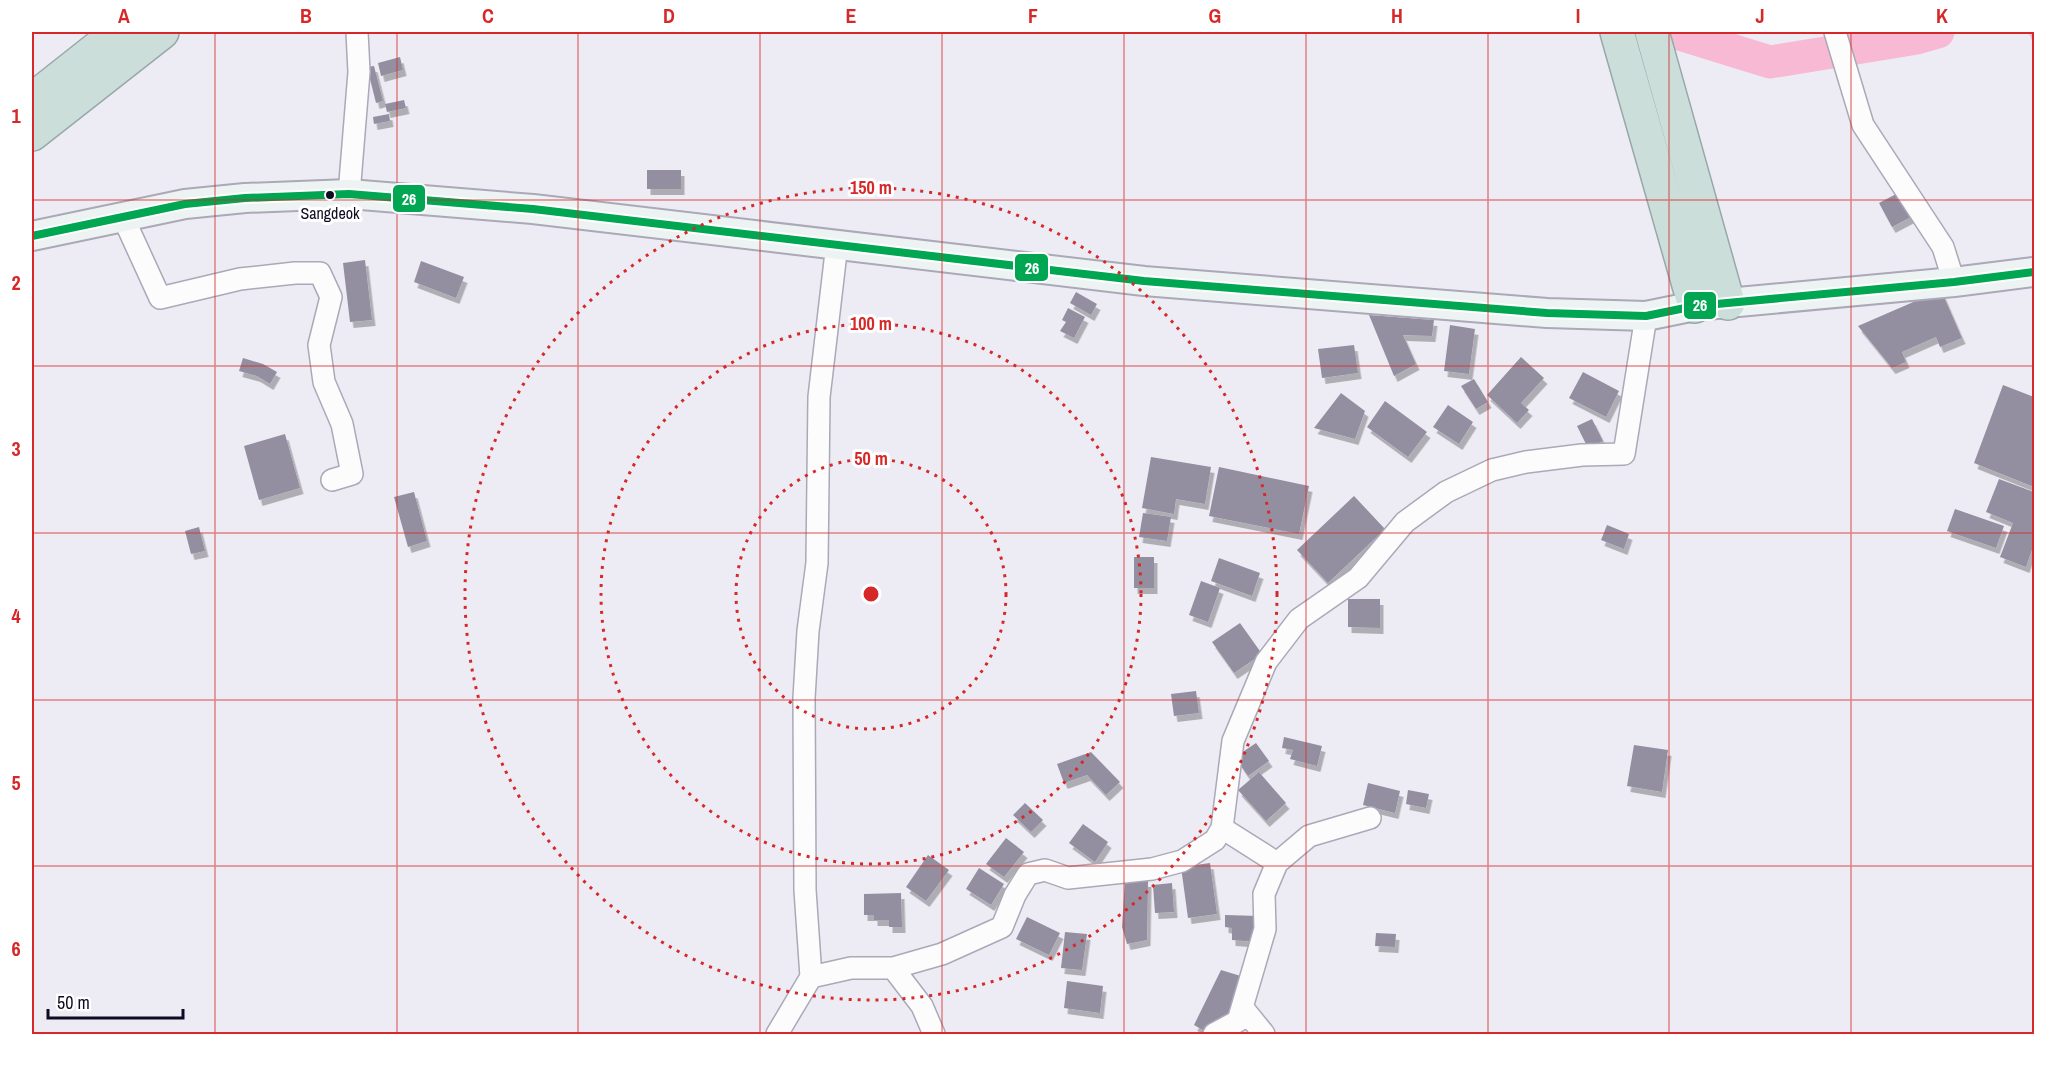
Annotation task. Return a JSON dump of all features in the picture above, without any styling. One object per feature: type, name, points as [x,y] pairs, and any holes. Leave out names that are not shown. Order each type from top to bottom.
[{"type":"highway","points":[[32,100],[118,32]]},
{"type":"highway","points":[[32,134],[162,32]]},
{"type":"highway","points":[[1617,32],[1695,306]]},
{"type":"highway","points":[[1653,32],[1728,303]]},
{"type":"main road","points":[[32,236],[185,204],[245,198],[349,194],[534,209],[1144,281],[1547,313],[1646,316],[1695,306],[1954,282],[2034,272]]},
{"type":"street","points":[[349,194],[359,72],[357,32]]},
{"type":"street","points":[[1835,32],[1863,125],[1943,247],[1954,282]]},
{"type":"street","points":[[123,217],[160,298],[240,279],[295,273],[320,273],[331,297],[319,345],[324,382],[342,424],[352,474],[332,480]]},
{"type":"street","points":[[777,1035],[811,977],[805,890],[804,698],[808,631],[817,563],[819,397],[837,244]]},
{"type":"street","points":[[811,977],[851,968],[893,968],[942,954],[1002,927],[1015,895],[1028,874],[1045,870],[1068,878],[1152,869],[1182,861],[1215,840],[1222,828],[1233,741],[1266,662],[1299,619],[1358,578],[1405,522],[1446,492],[1492,470],[1526,462],[1582,455],[1624,454],[1646,316]]},
{"type":"street","points":[[1214,1035],[1238,1021],[1265,929],[1264,894],[1277,863],[1309,836],[1370,818]]},
{"type":"street","points":[[1222,828],[1277,863]]},
{"type":"street","points":[[893,968],[922,1006],[934,1035]]},
{"type":"street","points":[[1242,1007],[1264,1035]]},
{"type":"building","points":[[400,57],[403,70],[381,76],[378,63]]},
{"type":"building","points":[[374,66],[383,101],[376,103],[367,67]]},
{"type":"building","points":[[404,100],[406,108],[387,112],[385,104]]},
{"type":"building","points":[[389,114],[390,121],[374,124],[373,117]]},
{"type":"building","points":[[647,170],[681,170],[681,189],[647,189]]},
{"type":"building","points":[[1898,193],[1911,217],[1892,227],[1879,203]]},
{"type":"building","points":[[365,260],[372,320],[350,322],[343,263]]},
{"type":"building","points":[[421,261],[464,277],[456,298],[414,282]]},
{"type":"building","points":[[1941,290],[1962,338],[1940,347],[1936,337],[1902,352],[1906,362],[1892,368],[1858,326]]},
{"type":"building","points":[[1076,292],[1097,304],[1091,315],[1070,303]]},
{"type":"building","points":[[1068,308],[1085,317],[1074,338],[1060,331],[1066,322],[1062,320]]},
{"type":"building","points":[[1369,315],[1434,320],[1432,336],[1403,335],[1416,364],[1394,376]]},
{"type":"building","points":[[1450,325],[1475,329],[1469,374],[1444,371]]},
{"type":"building","points":[[1354,345],[1358,373],[1322,378],[1318,349]]},
{"type":"building","points":[[1521,357],[1544,378],[1521,403],[1529,410],[1517,423],[1487,395]]},
{"type":"building","points":[[243,358],[263,364],[277,372],[270,384],[257,376],[239,371]]},
{"type":"building","points":[[1583,372],[1619,391],[1606,417],[1569,398]]},
{"type":"building","points":[[1474,379],[1488,402],[1476,409],[1461,386]]},
{"type":"building","points":[[2003,385],[2034,397],[2034,487],[1974,463]]},
{"type":"building","points":[[1341,393],[1365,411],[1355,439],[1314,428]]},
{"type":"building","points":[[1385,401],[1427,432],[1408,457],[1367,427]]},
{"type":"building","points":[[1448,405],[1473,422],[1459,444],[1433,427]]},
{"type":"building","points":[[1592,419],[1603,441],[1588,448],[1577,426]]},
{"type":"building","points":[[285,434],[300,488],[259,500],[244,446]]},
{"type":"building","points":[[1151,457],[1211,467],[1205,504],[1176,499],[1174,514],[1142,508]]},
{"type":"building","points":[[1219,467],[1309,486],[1299,534],[1209,516]]},
{"type":"building","points":[[1999,479],[2034,492],[2034,544],[2026,567],[2000,557],[2013,523],[1986,512]]},
{"type":"building","points":[[414,492],[427,541],[408,547],[394,497]]},
{"type":"building","points":[[1354,496],[1385,529],[1328,583],[1297,550]]},
{"type":"building","points":[[1955,509],[2004,526],[1996,548],[1947,531]]},
{"type":"building","points":[[1143,513],[1171,517],[1167,541],[1139,537]]},
{"type":"building","points":[[1607,525],[1629,534],[1624,549],[1601,540]]},
{"type":"building","points":[[199,527],[205,551],[191,554],[185,531]]},
{"type":"building","points":[[1134,557],[1154,557],[1154,588],[1134,588]]},
{"type":"building","points":[[1219,558],[1260,573],[1252,596],[1211,581]]},
{"type":"building","points":[[1201,581],[1220,588],[1208,622],[1189,615]]},
{"type":"building","points":[[1348,599],[1380,599],[1380,628],[1348,627]]},
{"type":"building","points":[[1240,623],[1262,654],[1234,673],[1212,642]]},
{"type":"building","points":[[1196,691],[1199,713],[1174,716],[1171,694]]},
{"type":"building","points":[[1284,737],[1322,746],[1317,766],[1290,759],[1293,750],[1282,748]]},
{"type":"building","points":[[1256,743],[1269,761],[1248,776],[1235,757]]},
{"type":"building","points":[[1634,745],[1668,750],[1662,792],[1627,786]]},
{"type":"building","points":[[1091,752],[1120,782],[1106,795],[1087,775],[1064,783],[1057,764]]},
{"type":"building","points":[[1259,772],[1286,803],[1266,821],[1238,790]]},
{"type":"building","points":[[1368,783],[1400,791],[1395,813],[1363,805]]},
{"type":"building","points":[[1408,790],[1429,794],[1426,808],[1406,804]]},
{"type":"building","points":[[1025,803],[1043,820],[1031,832],[1013,815]]},
{"type":"building","points":[[1083,824],[1108,842],[1095,862],[1069,843]]},
{"type":"building","points":[[1006,838],[1024,852],[1004,877],[986,864]]},
{"type":"building","points":[[928,855],[949,870],[926,901],[906,887]]},
{"type":"building","points":[[1210,863],[1217,914],[1188,918],[1181,867]]},
{"type":"building","points":[[979,868],[1004,884],[991,905],[966,889]]},
{"type":"building","points":[[1125,880],[1148,881],[1147,940],[1127,944],[1122,927]]},
{"type":"building","points":[[1172,883],[1174,912],[1155,913],[1153,885]]},
{"type":"building","points":[[901,893],[902,927],[889,927],[889,920],[874,920],[874,915],[864,915],[864,894]]},
{"type":"building","points":[[1225,915],[1259,916],[1258,942],[1232,940],[1232,928],[1225,927]]},
{"type":"building","points":[[1027,917],[1060,933],[1049,955],[1016,939]]},
{"type":"building","points":[[1065,932],[1087,934],[1082,970],[1061,968]]},
{"type":"building","points":[[1376,933],[1396,934],[1395,947],[1375,946]]},
{"type":"building","points":[[1221,970],[1244,977],[1232,1017],[1206,1032],[1194,1025]]},
{"type":"building","points":[[1067,981],[1103,986],[1100,1013],[1064,1008]]},
{"type":"waterway","points":[[1673,32],[1770,62],[1917,38],[1938,32]]},
{"type":"waterway","points":[[2031,32],[2034,39]]},
{"type":"transit line","name":"26","points":[[32,236],[185,204],[245,198],[349,194],[533,209],[1144,281],[1547,313],[1646,316],[1695,306],[1954,282],[2034,272]]},
{"type":"place","name":"Sangdeok","points":[[330,195]]}]
